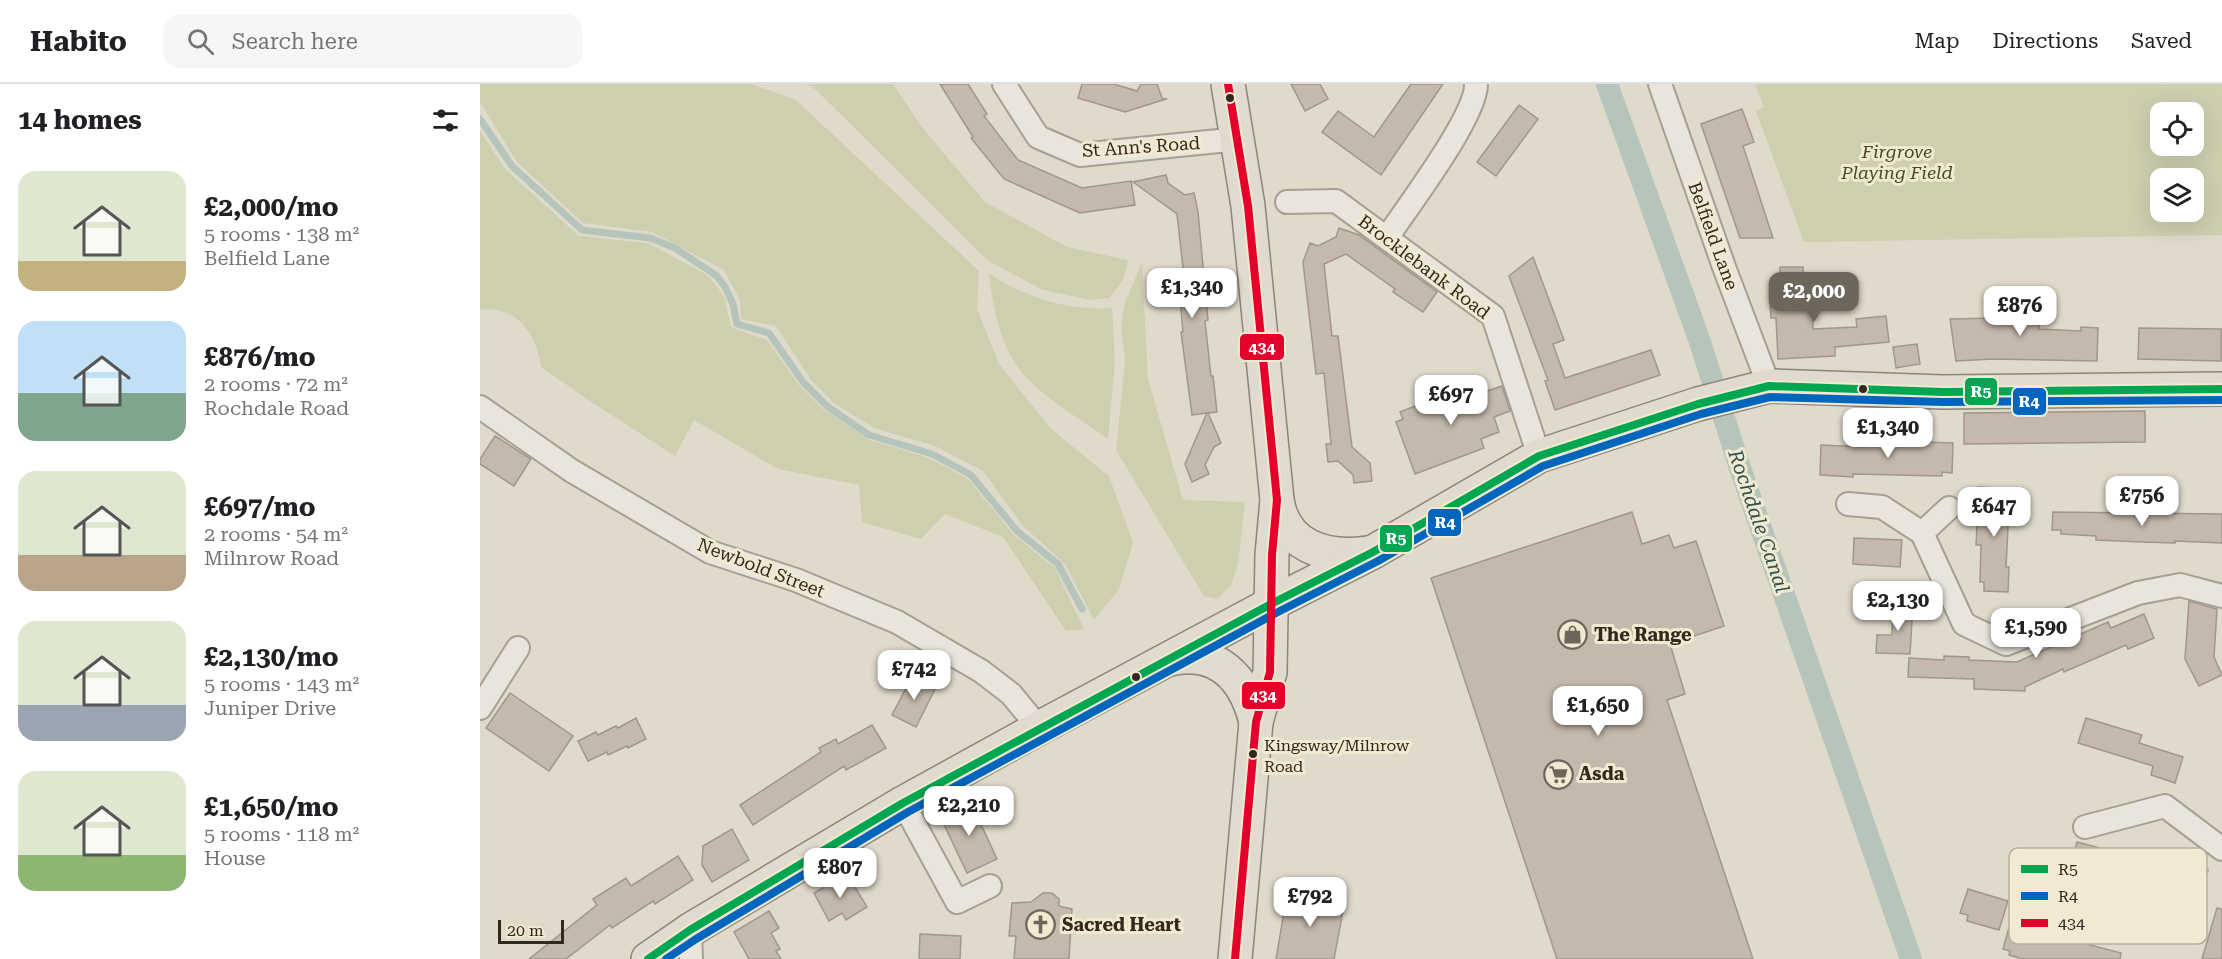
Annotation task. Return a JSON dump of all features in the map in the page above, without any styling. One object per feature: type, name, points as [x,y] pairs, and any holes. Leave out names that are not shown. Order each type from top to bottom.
[{"type":"main road","points":[[1228,84],[1248,212],[1278,509],[1287,526],[1307,545],[1333,554],[1353,555],[1373,552]]},
{"type":"main road","points":[[648,959],[691,944],[903,803],[1166,660],[1373,552],[1539,456],[1698,404],[1762,387],[1943,392],[2222,389]]},
{"type":"main road","points":[[1235,959],[1256,722],[1270,672],[1272,555],[1277,500]]},
{"type":"main road","points":[[1166,660],[1195,656],[1223,666],[1241,685],[1256,722]]},
{"type":"street","name":"St Ann's Road","points":[[1004,84],[1038,138],[1080,155],[1238,139]]},
{"type":"street","points":[[1387,238],[1463,124],[1476,92],[1476,84]]},
{"type":"street","name":"Belfield Lane","points":[[1660,84],[1724,267],[1762,387]]},
{"type":"street","name":"Brocklebank Road","points":[[1287,202],[1336,201],[1493,316],[1539,456]]},
{"type":"street","name":"Newbold Street","points":[[480,407],[572,471],[710,552],[796,580],[897,622],[989,676],[1011,694],[1039,728]]},
{"type":"street","points":[[1848,504],[1882,507],[1922,532],[1964,624],[2006,644],[2138,593],[2180,585],[2222,596]]},
{"type":"street","points":[[1922,532],[1949,508]]},
{"type":"street","points":[[480,708],[518,648]]},
{"type":"street","points":[[903,803],[957,902],[990,886]]},
{"type":"street","points":[[2085,827],[2165,806],[2222,849]]},
{"type":"green space","points":[[480,84],[752,84],[796,100],[979,271],[977,309],[999,364],[1051,429],[1109,476],[1133,543],[1119,589],[1094,620],[1065,564],[1023,526],[983,471],[935,446],[874,428],[834,403],[811,380],[776,326],[741,319],[740,300],[724,270],[652,232],[583,223],[517,162],[480,102]]},
{"type":"green space","points":[[806,84],[893,84],[921,126],[985,202],[1067,247],[1128,260],[1123,280],[1109,298],[1091,300],[1043,290],[988,261],[815,89]]},
{"type":"green space","name":"Firgrove Playing Field","points":[[1755,84],[2222,84],[2222,235],[1804,242],[1756,111],[1764,107]]},
{"type":"green space","points":[[480,131],[505,169],[579,236],[648,243],[707,275],[725,300],[731,327],[767,340],[799,385],[824,410],[870,440],[929,458],[968,479],[1013,534],[1055,568],[1084,629],[1066,631],[1003,537],[945,514],[921,539],[862,522],[859,485],[778,469],[694,420],[675,456],[541,367],[535,344],[530,333],[522,324],[504,312],[493,309],[480,310]]},
{"type":"green space","points":[[1142,262],[1148,379],[1183,500],[1245,502],[1238,564],[1231,585],[1218,599],[1204,596],[1116,450],[1125,361],[1121,326],[1125,303]]},
{"type":"green space","points":[[989,274],[1018,290],[1048,301],[1079,307],[1112,308],[1115,362],[1108,439],[1045,395],[1033,385],[1015,363],[1000,331]]},
{"type":"building","points":[[940,84],[968,84],[987,114],[984,116],[1018,160],[1082,188],[1131,181],[1135,205],[1080,213],[1004,179],[971,138],[973,137]]},
{"type":"building","points":[[1082,84],[1114,84],[1137,91],[1141,84],[1157,84],[1162,98],[1166,99],[1125,112],[1078,98]]},
{"type":"building","points":[[1291,84],[1320,84],[1328,99],[1305,111]]},
{"type":"building","points":[[1411,84],[1443,84],[1381,175],[1322,132],[1338,111],[1374,137]]},
{"type":"building","points":[[1519,105],[1538,119],[1496,176],[1477,162]]},
{"type":"building","points":[[1742,109],[1754,142],[1743,146],[1773,238],[1740,238],[1701,124]]},
{"type":"building","points":[[1166,175],[1168,183],[1185,195],[1194,193],[1198,212],[1208,320],[1205,321],[1217,412],[1208,413],[1221,443],[1214,447],[1205,465],[1209,474],[1192,482],[1185,464],[1207,413],[1192,415],[1181,332],[1183,332],[1179,287],[1185,286],[1177,214],[1133,182]]},
{"type":"building","points":[[1339,228],[1359,235],[1437,292],[1423,312],[1393,292],[1395,289],[1346,254],[1324,264],[1332,336],[1338,336],[1352,447],[1370,463],[1372,481],[1354,483],[1353,475],[1338,461],[1328,462],[1326,444],[1331,444],[1324,373],[1316,374],[1303,262],[1310,243],[1318,246],[1336,237]]},
{"type":"building","points":[[1533,257],[1564,340],[1553,344],[1565,378],[1651,350],[1660,375],[1555,410],[1545,381],[1548,380],[1509,276]]},
{"type":"building","points":[[1780,267],[1803,267],[1804,307],[1812,307],[1813,329],[1857,327],[1856,319],[1886,316],[1889,342],[1835,347],[1835,356],[1778,359],[1776,318],[1771,318],[1770,301],[1776,301],[1775,279],[1780,279]]},
{"type":"building","points":[[1995,301],[2040,302],[2039,329],[2081,331],[2081,327],[2098,328],[2097,361],[1993,359],[1956,361],[1950,319],[1995,318]]},
{"type":"building","points":[[2139,328],[2221,329],[2221,361],[2138,359]]},
{"type":"building","points":[[1917,344],[1920,364],[1896,368],[1893,347]]},
{"type":"building","points":[[1477,382],[1481,393],[1502,386],[1510,411],[1494,417],[1499,432],[1481,439],[1484,448],[1415,474],[1396,422],[1403,419],[1400,412]]},
{"type":"building","points":[[2145,411],[2145,442],[1964,444],[1964,413]]},
{"type":"building","points":[[495,436],[531,459],[514,486],[480,464],[480,459]]},
{"type":"building","points":[[1865,440],[1953,443],[1952,473],[1942,472],[1942,476],[1820,475],[1821,445],[1865,447]]},
{"type":"building","points":[[1979,487],[2010,489],[2006,567],[2009,567],[2008,592],[1984,591],[1984,582],[1980,582],[1981,545],[1976,545]]},
{"type":"building","points":[[1632,512],[1642,544],[1669,535],[1674,548],[1696,541],[1724,626],[1670,644],[1685,694],[1667,700],[1753,959],[1557,959],[1431,578]]},
{"type":"building","points":[[2053,512],[2222,514],[2222,543],[2096,540],[2096,536],[2061,534],[2061,530],[2052,530]]},
{"type":"building","points":[[1854,538],[1902,540],[1900,567],[1853,564]]},
{"type":"building","points":[[2189,601],[2217,609],[2214,657],[2222,675],[2199,686],[2185,659]]},
{"type":"building","points":[[1893,603],[1913,604],[1910,654],[1876,653],[1877,635],[1892,635]]},
{"type":"building","points":[[2144,614],[2154,638],[2128,649],[2126,645],[2064,672],[2063,669],[2025,687],[2025,691],[1974,689],[1974,679],[1908,677],[1909,658],[1944,660],[1944,656],[1969,657],[1969,660],[2017,662],[2108,622],[2111,628]]},
{"type":"building","points":[[913,675],[936,687],[916,727],[892,715]]},
{"type":"building","points":[[510,693],[573,736],[549,771],[486,728]]},
{"type":"building","points":[[636,718],[646,739],[628,748],[627,746],[608,755],[607,752],[588,761],[578,741],[596,732],[598,735],[616,726],[618,728]]},
{"type":"building","points":[[2086,718],[2142,735],[2139,743],[2183,757],[2175,783],[2151,775],[2153,766],[2078,743]]},
{"type":"building","points":[[872,725],[886,748],[846,770],[844,766],[753,825],[740,805],[821,752],[819,748],[836,739],[838,744]]},
{"type":"building","points":[[970,801],[997,859],[967,873],[940,816]]},
{"type":"building","points":[[732,829],[749,860],[712,882],[702,865],[703,846]]},
{"type":"building","points":[[2077,842],[2100,848],[2075,848]]},
{"type":"building","points":[[678,856],[693,880],[655,904],[653,901],[612,928],[610,925],[566,959],[529,959],[597,905],[593,899],[626,878],[631,886]]},
{"type":"building","points":[[847,874],[867,907],[846,920],[842,913],[829,921],[814,893]]},
{"type":"building","points":[[1968,889],[2008,901],[1999,930],[1967,921],[1968,915],[1960,913]]},
{"type":"building","name":"Sacred Heart","points":[[1043,893],[1052,893],[1059,899],[1059,906],[1072,909],[1069,959],[1014,959],[1016,936],[1009,936],[1012,903],[1031,902]]},
{"type":"building","points":[[1287,894],[1345,900],[1334,959],[1276,959]]},
{"type":"building","points":[[2217,908],[2222,909],[2222,959],[2202,959]]},
{"type":"building","points":[[769,911],[779,928],[771,933],[780,949],[776,951],[781,959],[749,959],[734,932]]},
{"type":"building","points":[[2009,928],[2009,944],[2087,944],[2121,953],[2120,959],[2022,959],[2009,955],[2010,951],[2003,949]]},
{"type":"building","points":[[920,934],[961,936],[960,959],[919,959]]},
{"type":"waterway","name":"Rochdale Canal","points":[[1607,84],[1699,339],[1740,468],[1911,959]]},
{"type":"waterway","points":[[480,119],[512,166],[582,230],[650,238],[675,248],[717,276],[733,304],[737,324],[769,333],[803,382],[828,407],[869,435],[932,454],[971,475],[1017,531],[1058,564],[1082,609]]},
{"type":"transit line","name":"434","points":[[1228,84],[1248,206],[1277,500],[1272,555],[1270,672],[1256,722],[1235,959]]},
{"type":"transit line","name":"R5","points":[[648,959],[690,930],[903,803],[1271,604],[1373,552],[1539,456],[1698,404],[1769,386],[1943,392],[2222,389]]},
{"type":"transit line","name":"R4","points":[[666,959],[908,812],[1276,613],[1378,561],[1543,466],[1701,414],[1770,397],[1943,402],[2222,400]]},
{"type":"place","name":"The Range","points":[[1573,635]]},
{"type":"place","name":"Kingsway/Milnrow Road","points":[[1253,754]]},
{"type":"place","name":"Asda","points":[[1558,774]]},
{"type":"place","name":"Sacred Heart","points":[[1041,925]]}]
